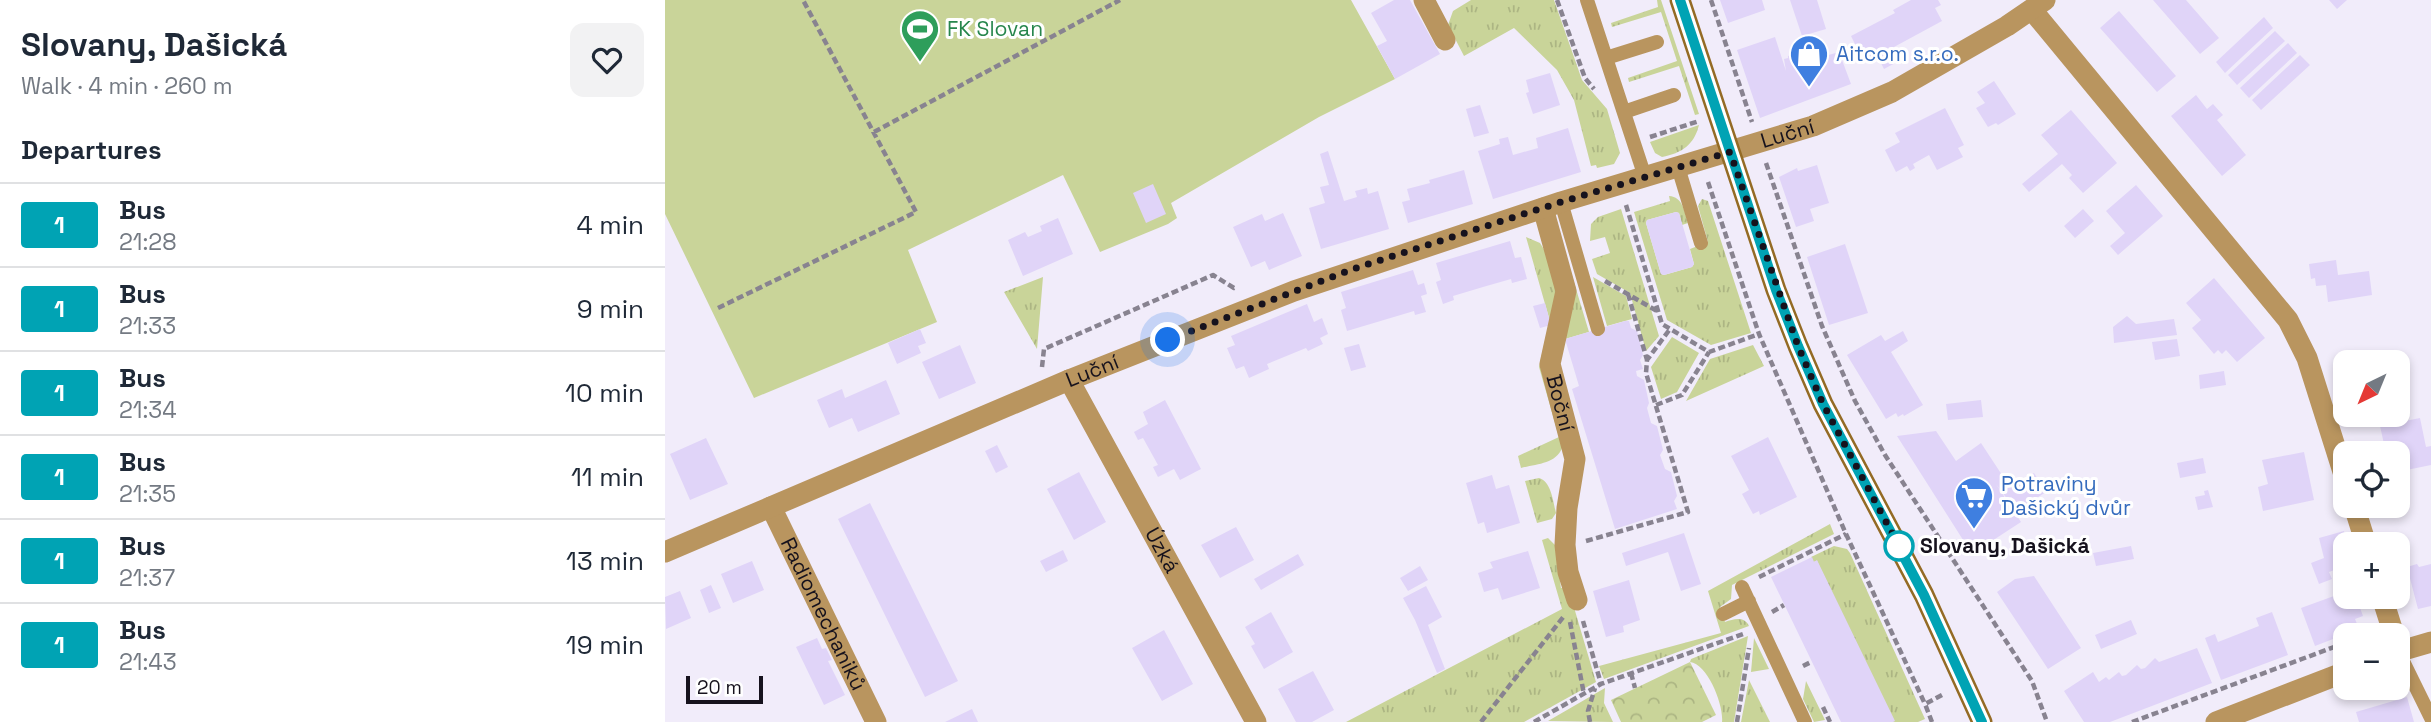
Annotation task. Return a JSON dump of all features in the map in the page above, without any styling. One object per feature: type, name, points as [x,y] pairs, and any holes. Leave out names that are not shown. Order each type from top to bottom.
[{"type":"main road","points":[[1680,0],[1776,290],[1810,375],[1907,561],[1982,722]]},
{"type":"street","points":[[1424,0],[1445,40]]},
{"type":"street","name":"Luční","points":[[665,552],[1069,380],[1317,282],[1552,205],[1814,125],[1892,92],[2038,5],[2288,320],[2308,358],[2334,441]]},
{"type":"street","name":"Boční","points":[[1552,205],[1566,291],[1550,364],[1575,459],[1567,508],[1565,547],[1568,572],[1577,600]]},
{"type":"street","name":"Úzká","points":[[1069,380],[1256,722]]},
{"type":"street","name":"Radiomechaniků","points":[[771,508],[876,722]]},
{"type":"street","points":[[2410,647],[2431,642]]},
{"type":"street","points":[[2216,722],[2333,677]]},
{"type":"lane","points":[[1590,1],[1645,177]]},
{"type":"lane","points":[[1606,58],[1657,42]]},
{"type":"lane","points":[[1624,112],[1674,95]]},
{"type":"lane","points":[[1678,167],[1701,243]]},
{"type":"lane","points":[[1552,205],[1598,329]]},
{"type":"lane","points":[[1748,583],[1756,629],[1805,722]]},
{"type":"lane","points":[[1723,614],[1749,601]]},
{"type":"lane","points":[[2410,675],[2431,718]]},
{"type":"path","points":[[718,308],[916,212],[803,0]]},
{"type":"path","points":[[874,132],[1120,0]]},
{"type":"path","points":[[1711,0],[1822,326],[1855,401],[1885,455],[2032,681],[2047,722]]},
{"type":"path","points":[[1634,142],[1746,106]]},
{"type":"path","points":[[1701,161],[1759,334],[1846,534],[1925,704],[1930,721]]},
{"type":"path","points":[[1620,185],[1662,324],[1709,352]]},
{"type":"path","points":[[1594,275],[1657,311]]},
{"type":"path","points":[[1565,547],[1688,512],[1646,373],[1647,360],[1628,293]]},
{"type":"path","points":[[1647,360],[1670,329]]},
{"type":"path","points":[[1656,405],[1682,395],[1709,352],[1759,334]]},
{"type":"path","points":[[1748,583],[1846,534]]},
{"type":"path","points":[[1577,600],[1601,684]]},
{"type":"path","points":[[1481,722],[1568,611],[1584,694]]},
{"type":"path","points":[[1538,721],[1601,684],[1756,629]]},
{"type":"path","points":[[1737,722],[1756,629]]},
{"type":"path","points":[[2132,722],[2333,647]]},
{"type":"path","points":[[1803,666],[1811,662]]},
{"type":"path","points":[[1631,673],[1635,688]]},
{"type":"path","points":[[1925,704],[1966,684]]},
{"type":"path","points":[[1590,722],[1588,711],[1595,687]]},
{"type":"path","points":[[1830,722],[1838,718]]},
{"type":"green space","points":[[665,0],[1351,0],[1395,79],[1319,117],[1171,203],[1177,218],[1168,224],[1100,252],[1063,175],[908,250],[937,322],[754,398],[665,214]]},
{"type":"green space","points":[[1471,0],[1554,0],[1582,80],[1607,109],[1620,153],[1614,164],[1597,168],[1596,165],[1591,166],[1574,100],[1557,70],[1514,28],[1464,56],[1448,25],[1453,11]]},
{"type":"green space","points":[[1657,0],[1661,0],[1699,114],[1695,115],[1679,66],[1629,82],[1628,78],[1677,61],[1661,12],[1612,27],[1611,23],[1658,7]]},
{"type":"green space","points":[[1699,125],[1694,138],[1681,150],[1662,157],[1655,153],[1650,142]]},
{"type":"green space","points":[[1669,196],[1680,202],[1688,223],[1682,225],[1679,213],[1676,212],[1647,220],[1661,274],[1692,267],[1694,264],[1690,249],[1708,242],[1698,206],[1702,199],[1708,201],[1751,333],[1711,345],[1667,320],[1634,212],[1670,201]]},
{"type":"green space","points":[[1621,209],[1659,336],[1646,351],[1630,293],[1597,274],[1592,259],[1610,253],[1605,237],[1590,241],[1591,224],[1598,217]]},
{"type":"green space","points":[[1526,237],[1540,243],[1548,256],[1556,289],[1562,448],[1550,460],[1521,468],[1518,456],[1559,437],[1539,367],[1551,325]]},
{"type":"green space","points":[[1564,249],[1589,332],[1565,339]]},
{"type":"green space","points":[[1043,277],[1037,349],[1004,292]]},
{"type":"green space","points":[[1593,277],[1626,296],[1632,319],[1607,326]]},
{"type":"green space","points":[[1672,337],[1699,353],[1677,392],[1661,399],[1651,367]]},
{"type":"green space","points":[[1753,345],[1764,366],[1686,401],[1710,359]]},
{"type":"green space","points":[[1539,478],[1549,487],[1556,513],[1552,519],[1537,523],[1525,481]]},
{"type":"green space","points":[[1830,524],[1834,534],[1732,585],[1731,599],[1720,607],[1725,622],[1742,620],[1749,626],[1604,679],[1599,666],[1721,633],[1708,591]]},
{"type":"green space","points":[[1548,538],[1555,545],[1561,588],[1568,587],[1596,682],[1524,722],[1346,722],[1562,609],[1542,540]]},
{"type":"green space","points":[[1834,546],[1847,549],[1850,553],[1925,719],[1918,722],[1892,722],[1817,561],[1813,562],[1811,557]]},
{"type":"green space","points":[[1748,636],[1734,722],[1722,722],[1720,706],[1709,678],[1697,664],[1690,662],[1691,659]]},
{"type":"green space","points":[[1754,638],[1769,669],[1751,672]]},
{"type":"green space","points":[[1690,662],[1716,715],[1702,722],[1621,722],[1611,700]]},
{"type":"green space","points":[[1749,680],[1770,722],[1741,722]]},
{"type":"green space","points":[[1806,681],[1825,720],[1814,722],[1803,699]]},
{"type":"green space","points":[[1605,688],[1604,703],[1613,722],[1548,721]]},
{"type":"building","points":[[1394,0],[1410,0],[1440,54],[1395,79],[1377,46],[1387,41],[1371,13]]},
{"type":"building","points":[[1720,0],[1762,0],[1765,10],[1728,23]]},
{"type":"building","points":[[1790,0],[1817,0],[1826,29],[1802,36]]},
{"type":"building","points":[[1911,0],[1938,0],[1941,5],[1935,8],[1942,21],[1894,47],[1901,60],[1884,69],[1877,55],[1864,62],[1851,36],[1895,13],[1893,10]]},
{"type":"building","points":[[2153,0],[2186,0],[2219,38],[2200,54]]},
{"type":"building","points":[[2329,0],[2347,0],[2337,9]]},
{"type":"building","points":[[2119,11],[2176,76],[2157,92],[2100,28]]},
{"type":"building","points":[[2264,17],[2273,28],[2225,73],[2216,62]]},
{"type":"building","points":[[2275,31],[2285,41],[2237,85],[2228,75]]},
{"type":"building","points":[[1775,37],[1786,71],[1784,59],[1814,46],[1818,58],[1839,52],[1851,84],[1760,118],[1737,50]]},
{"type":"building","points":[[2288,43],[2297,53],[2249,98],[2240,88]]},
{"type":"building","points":[[2300,55],[2310,65],[2261,110],[2252,100]]},
{"type":"building","points":[[1550,73],[1560,105],[1533,114],[1526,93],[1529,92],[1526,80]]},
{"type":"building","points":[[1994,81],[2016,114],[1998,125],[1996,123],[1988,127],[1976,108],[1985,103],[1977,92]]},
{"type":"building","points":[[2196,95],[2207,109],[2213,104],[2223,115],[2217,120],[2246,155],[2222,176],[2171,116]]},
{"type":"building","points":[[1480,105],[1489,133],[1474,137],[1466,109]]},
{"type":"building","points":[[1945,108],[1964,145],[1958,148],[1963,157],[1937,170],[1929,155],[1913,164],[1915,168],[1910,171],[1907,166],[1896,172],[1885,150],[1900,142],[1895,133]]},
{"type":"building","points":[[2071,110],[2117,163],[2083,193],[2069,178],[2072,175],[2062,164],[2029,192],[2022,184],[2058,154],[2041,135]]},
{"type":"building","points":[[1568,128],[1581,172],[1493,199],[1478,151],[1500,144],[1499,139],[1508,137],[1513,155],[1538,148],[1536,138]]},
{"type":"building","points":[[1328,151],[1344,201],[1357,197],[1355,191],[1367,188],[1368,194],[1378,191],[1389,229],[1321,249],[1309,208],[1325,203],[1320,187],[1329,185],[1320,154]]},
{"type":"building","points":[[1817,165],[1829,203],[1810,209],[1814,221],[1796,227],[1779,177],[1797,168],[1798,171]]},
{"type":"building","points":[[1464,170],[1473,204],[1408,223],[1402,202],[1410,200],[1407,189]]},
{"type":"building","points":[[1153,184],[1166,214],[1146,223],[1133,193]]},
{"type":"building","points":[[2136,185],[2163,216],[2118,255],[2110,246],[2125,233],[2106,211]]},
{"type":"building","points":[[2083,209],[2094,221],[2075,238],[2064,226]]},
{"type":"building","points":[[1283,213],[1302,256],[1269,270],[1265,261],[1251,267],[1233,227],[1262,214],[1265,221]]},
{"type":"building","points":[[1679,213],[1694,264],[1692,267],[1664,275],[1661,274],[1646,223],[1647,220]]},
{"type":"building","points":[[1058,218],[1073,254],[1023,276],[1008,240],[1025,232],[1028,237],[1042,231],[1040,226]]},
{"type":"building","points":[[1510,241],[1515,258],[1521,257],[1527,279],[1512,283],[1511,279],[1483,287],[1453,296],[1454,300],[1443,304],[1436,282],[1441,280],[1436,263]]},
{"type":"building","points":[[1845,244],[1868,313],[1829,325],[1807,257]]},
{"type":"building","points":[[2336,260],[2338,275],[2369,271],[2372,295],[2328,302],[2326,285],[2316,286],[2315,278],[2311,279],[2309,264]]},
{"type":"building","points":[[1413,270],[1418,285],[1424,283],[1427,294],[1421,296],[1426,312],[1415,315],[1414,311],[1347,331],[1341,310],[1346,308],[1341,292]]},
{"type":"building","points":[[2214,278],[2265,338],[2237,362],[2226,350],[2222,354],[2218,350],[2214,354],[2192,328],[2201,320],[2186,303]]},
{"type":"building","points":[[1545,303],[1551,325],[1540,328],[1533,306]]},
{"type":"building","points":[[1307,304],[1314,322],[1322,318],[1328,334],[1320,338],[1323,344],[1267,364],[1269,369],[1249,378],[1244,366],[1236,369],[1227,348],[1235,345],[1231,336]]},
{"type":"building","points":[[2127,316],[2136,324],[2174,319],[2177,335],[2114,343],[2113,327]]},
{"type":"building","points":[[1629,321],[1631,328],[1637,331],[1643,355],[1640,360],[1643,369],[1636,371],[1637,376],[1644,380],[1649,403],[1647,408],[1651,423],[1657,426],[1663,450],[1660,455],[1665,469],[1671,472],[1677,509],[1615,529],[1572,389],[1579,386],[1565,339]]},
{"type":"building","points":[[920,329],[926,343],[918,346],[921,353],[897,364],[888,343]]},
{"type":"building","points":[[1903,331],[1908,341],[1891,352],[1923,405],[1904,416],[1903,414],[1898,417],[1896,413],[1886,419],[1847,355],[1881,335],[1885,341]]},
{"type":"building","points":[[2177,339],[2180,356],[2155,360],[2152,342]]},
{"type":"building","points":[[1359,344],[1366,367],[1351,371],[1344,348]]},
{"type":"building","points":[[960,345],[976,383],[939,399],[922,362]]},
{"type":"building","points":[[2224,371],[2226,385],[2200,389],[2199,375]]},
{"type":"building","points":[[886,380],[900,414],[858,432],[852,418],[829,428],[817,400],[842,389],[845,398]]},
{"type":"building","points":[[1165,400],[1201,469],[1180,480],[1174,469],[1158,477],[1153,467],[1158,465],[1143,438],[1138,440],[1134,432],[1148,424],[1143,412]]},
{"type":"building","points":[[1981,400],[1983,417],[1948,420],[1946,404]]},
{"type":"building","points":[[2420,418],[2426,447],[2431,446],[2431,465],[2410,469],[2410,441],[2383,441],[2380,427],[2410,427],[2410,420]]},
{"type":"building","points":[[1936,431],[1956,461],[1981,443],[2004,478],[2008,475],[2015,485],[2034,473],[2046,492],[2029,503],[2019,515],[1996,484],[2021,522],[1972,554],[1897,436]]},
{"type":"building","points":[[1768,437],[1797,497],[1760,515],[1759,511],[1753,514],[1742,494],[1749,490],[1731,456]]},
{"type":"building","points":[[706,438],[728,484],[690,500],[670,454]]},
{"type":"building","points":[[997,445],[1008,467],[996,473],[985,451]]},
{"type":"building","points":[[2304,452],[2314,500],[2263,511],[2258,487],[2268,484],[2262,460]]},
{"type":"building","points":[[2203,458],[2206,473],[2180,478],[2177,463]]},
{"type":"building","points":[[1079,472],[1106,522],[1074,540],[1047,489]]},
{"type":"building","points":[[1492,475],[1496,489],[1509,485],[1520,523],[1487,533],[1484,522],[1478,524],[1466,483]]},
{"type":"building","points":[[2208,490],[2213,507],[2198,510],[2195,497],[2205,495],[2204,491]]},
{"type":"building","points":[[870,503],[958,681],[925,697],[838,519]]},
{"type":"building","points":[[1236,527],[1254,560],[1220,578],[1201,545]]},
{"type":"building","points":[[1684,533],[1701,584],[1681,591],[1668,552],[1626,566],[1622,553]]},
{"type":"building","points":[[2333,534],[2333,570],[2329,572],[2332,579],[2319,584],[2311,563],[2324,558],[2319,538]]},
{"type":"building","points":[[2131,546],[2134,559],[2096,566],[2093,553]]},
{"type":"building","points":[[1063,550],[1068,561],[1046,572],[1040,561]]},
{"type":"building","points":[[1528,551],[1540,588],[1502,600],[1498,588],[1484,592],[1478,573],[1493,568],[1490,562]]},
{"type":"building","points":[[1298,554],[1304,565],[1261,590],[1254,579]]},
{"type":"building","points":[[1812,557],[1814,562],[1817,560],[1895,721],[1893,722],[1841,722],[1771,577]]},
{"type":"building","points":[[752,561],[764,590],[733,603],[721,574]]},
{"type":"building","points":[[2431,564],[2431,606],[2418,609],[2410,578],[2410,566]]},
{"type":"building","points":[[1420,566],[1428,580],[1408,591],[1400,578]]},
{"type":"building","points":[[2034,576],[2081,648],[2048,669],[1997,592],[2015,579]]},
{"type":"building","points":[[1629,580],[1640,620],[1623,626],[1624,632],[1606,637],[1593,591]]},
{"type":"building","points":[[711,585],[721,608],[709,613],[700,590]]},
{"type":"building","points":[[1426,586],[1442,617],[1428,625],[1445,669],[1437,673],[1403,598]]},
{"type":"building","points":[[680,591],[691,618],[666,629],[665,597]]},
{"type":"building","points":[[2333,596],[2333,609],[2360,609],[2363,616],[2355,619],[2357,623],[2333,623],[2333,639],[2315,646],[2301,608]]},
{"type":"building","points":[[1271,612],[1293,652],[1264,669],[1251,646],[1255,644],[1245,627]]},
{"type":"building","points":[[2272,612],[2288,655],[2221,680],[2205,638],[2215,634],[2218,642],[2259,626],[2256,618]]},
{"type":"building","points":[[2131,620],[2137,634],[2101,649],[2095,635]]},
{"type":"building","points":[[1164,630],[1193,684],[1162,701],[1132,648]]},
{"type":"building","points":[[817,638],[832,660],[828,661],[845,695],[824,705],[796,647]]},
{"type":"building","points":[[2197,648],[2212,683],[2110,722],[2084,722],[2064,691],[2093,672],[2099,682],[2106,677],[2109,680],[2119,672],[2122,676],[2126,675],[2137,665],[2141,669],[2145,668],[2155,658],[2159,662]]},
{"type":"building","points":[[1313,671],[1334,710],[1312,722],[1296,722],[1278,689]]},
{"type":"building","points":[[2397,700],[2408,700],[2414,722],[2359,722],[2356,712]]},
{"type":"building","points":[[972,709],[978,722],[945,722]]},
{"type":"bus line","name":"1","points":[[1680,0],[1776,290],[1798,346],[1823,404],[1924,595],[1982,722]]},
{"type":"place","name":"FK Slovan","points":[[920,63]]},
{"type":"place","name":"Aitcom s.r.o.","points":[[1809,88]]},
{"type":"place","name":"Potraviny Dašický dvůr","points":[[1974,530]]},
{"type":"place","name":"Slovany, Dašická","points":[[1899,546]]},
{"type":"route","points":[[1168,340],[1353,269],[1561,202],[1730,152],[1776,290],[1798,346],[1823,404],[1899,546]]}]
